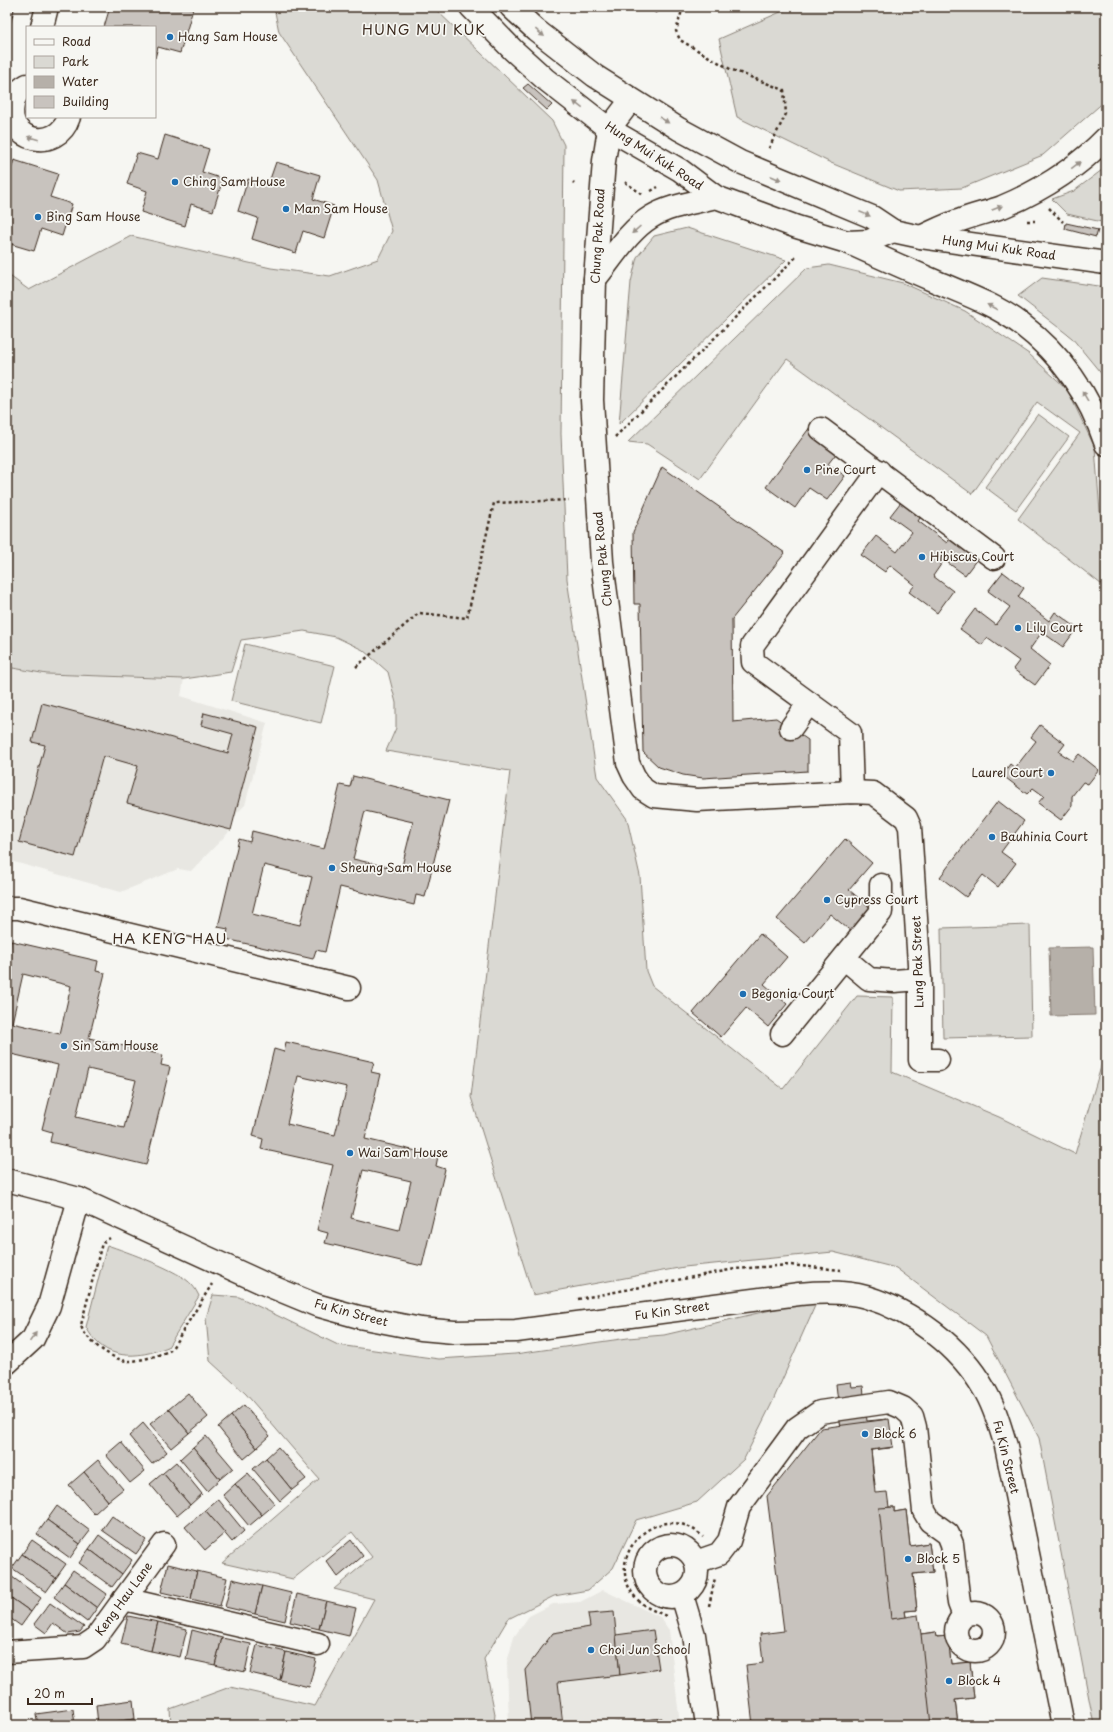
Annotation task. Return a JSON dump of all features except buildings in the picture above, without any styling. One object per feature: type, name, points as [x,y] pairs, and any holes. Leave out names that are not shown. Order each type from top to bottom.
[{"type":"main road","points":[[42,26],[47,7]]},
{"type":"main road","name":"Hung Mui Kuk Road","points":[[470,7],[513,50],[545,79],[609,129],[680,170],[716,197],[796,227],[847,242],[869,241],[893,231]]},
{"type":"main road","name":"Hung Mui Kuk Road","points":[[511,7],[566,55],[631,100],[679,129],[740,162],[872,217],[893,231],[921,237],[1106,263]]},
{"type":"main road","points":[[26,86],[20,90],[16,96],[12,110],[14,124],[24,134],[36,139],[50,138],[62,130],[68,118]]},
{"type":"main road","name":"Chung Pak Road","points":[[631,100],[609,129],[602,172],[596,279],[592,400],[602,562],[628,763],[634,776],[643,789],[654,796],[697,800],[863,792]]},
{"type":"main road","points":[[921,237],[960,220],[1002,206],[1031,193],[1070,169],[1093,151],[1106,138]]},
{"type":"main road","points":[[596,279],[632,232],[651,217],[677,206],[716,197]]},
{"type":"main road","points":[[847,242],[982,301],[1020,324],[1053,353],[1075,381],[1093,410],[1106,444]]},
{"type":"main road","points":[[821,428],[994,558]]},
{"type":"main road","points":[[863,792],[850,733],[753,662],[752,646],[878,471]]},
{"type":"main road","points":[[791,728],[809,703]]},
{"type":"main road","name":"Lung Pak Street","points":[[863,792],[906,818],[910,827],[920,979],[920,1060],[938,1060]]},
{"type":"main road","points":[[782,1034],[881,912],[882,885]]},
{"type":"main road","points":[[7,908],[19,908],[349,988]]},
{"type":"main road","points":[[844,958],[869,979],[894,981],[920,979]]},
{"type":"main road","name":"Fu Kin Street","points":[[7,1180],[79,1199],[265,1284],[316,1305],[359,1317],[421,1329],[454,1332],[516,1331],[822,1292],[844,1293],[865,1297],[888,1305],[908,1316],[942,1339],[972,1371],[985,1390],[997,1416],[1006,1446],[1063,1725]]},
{"type":"main road","points":[[7,1362],[33,1339],[49,1306],[79,1199]]},
{"type":"main road","points":[[696,1562],[719,1554],[729,1541],[739,1507],[797,1428],[803,1423],[820,1412],[889,1402],[903,1408],[912,1416],[915,1427],[924,1511],[930,1521],[948,1534],[952,1544],[959,1603],[964,1616]]},
{"type":"main road","name":"Keng Hau Lane","points":[[7,1652],[83,1647],[95,1639],[164,1544]]},
{"type":"main road","points":[[667,1545],[676,1545],[685,1548],[696,1562],[696,1578],[693,1585],[682,1595],[664,1597],[656,1593],[650,1587],[646,1579],[644,1570],[647,1561],[652,1553],[667,1545]]},
{"type":"main road","points":[[682,1595],[694,1634],[707,1725]]},
{"type":"main road","points":[[124,1599],[318,1644]]},
{"type":"path","points":[[683,7],[676,31],[680,40],[730,69],[784,90],[786,114],[767,151]]},
{"type":"path","points":[[625,182],[643,195]]},
{"type":"path","points":[[1053,213],[1063,222]]},
{"type":"path","points":[[612,440],[796,257]]},
{"type":"path","points":[[356,667],[419,613],[467,618],[494,503],[569,500]]},
{"type":"path","points":[[113,1235],[102,1243],[81,1325],[82,1330],[92,1341],[119,1359],[128,1361],[164,1354],[171,1350],[214,1280]]},
{"type":"path","points":[[575,1300],[735,1269],[790,1264],[843,1270]]},
{"type":"shaded area","points":[[7,667],[47,674],[184,679],[181,696],[267,723],[245,805],[233,817],[228,833],[191,871],[178,869],[121,892],[7,860]]},
{"type":"shaded area","name":"Choi Jun School","points":[[603,1590],[660,1617],[669,1630],[680,1725],[509,1725],[507,1662],[514,1637],[529,1616],[553,1604],[580,1602]]},
{"type":"green space","points":[[274,7],[433,7],[552,121],[564,145],[561,434],[567,579],[597,777],[627,819],[640,876],[646,971],[652,986],[783,1089],[857,996],[893,997],[892,1072],[999,1117],[1075,1154],[1106,1050],[1106,1725],[1094,1725],[1039,1438],[986,1336],[896,1268],[833,1252],[684,1267],[533,1295],[471,1097],[510,771],[386,751],[396,728],[396,703],[388,672],[363,650],[336,637],[304,631],[241,640],[231,672],[184,679],[47,674],[7,667],[7,274],[29,290],[131,236],[271,268],[330,276],[378,259],[392,231],[378,180],[279,32]]},
{"type":"green space","points":[[792,7],[1106,7],[1106,100],[1043,155],[962,188],[899,191],[831,163],[737,117],[719,39]]},
{"type":"green space","points":[[1106,167],[1106,223],[1067,214],[1052,199],[1074,191]]},
{"type":"green space","points":[[687,228],[786,260],[619,424],[631,282],[637,257],[654,236]]},
{"type":"green space","points":[[829,265],[903,283],[965,311],[1029,354],[1067,389],[1095,448],[1106,588],[1018,519],[1080,433],[1037,402],[972,494],[787,359],[700,479],[647,444],[628,442],[807,268]]},
{"type":"green space","points":[[1042,278],[1106,287],[1106,382],[1104,377],[1072,338],[1018,296]]},
{"type":"green space","points":[[1038,414],[1069,437],[1016,510],[985,487]]},
{"type":"green space","points":[[245,644],[335,666],[321,723],[231,701]]},
{"type":"green space","points":[[1030,925],[1032,1036],[943,1038],[941,928]]},
{"type":"green space","points":[[107,1245],[177,1274],[192,1285],[196,1290],[199,1296],[168,1347],[145,1354],[122,1355],[102,1347],[93,1338],[86,1327]]},
{"type":"green space","points":[[213,1295],[239,1297],[338,1345],[439,1359],[515,1354],[628,1338],[664,1335],[818,1299],[771,1405],[744,1459],[697,1502],[636,1520],[613,1568],[588,1590],[554,1596],[508,1619],[484,1659],[495,1714],[494,1725],[171,1725],[170,1709],[230,1687],[315,1706],[374,1599],[334,1589],[372,1557],[352,1532],[293,1579],[222,1563],[319,1479],[246,1394],[210,1361],[206,1318]]},
{"type":"water","points":[[1093,947],[1095,1015],[1051,1016],[1049,948]]},
{"type":"place","name":"Hang Sam House","points":[[170,37]]},
{"type":"place","name":"Ching Sam House","points":[[175,182]]},
{"type":"place","name":"Man Sam House","points":[[286,209]]},
{"type":"place","name":"Bing Sam House","points":[[38,217]]},
{"type":"place","name":"Pine Court","points":[[807,470]]},
{"type":"place","name":"Hibiscus Court","points":[[922,557]]},
{"type":"place","name":"Lily Court","points":[[1018,628]]},
{"type":"place","name":"Laurel Court","points":[[1051,773]]},
{"type":"place","name":"Bauhinia Court","points":[[992,837]]},
{"type":"place","name":"Sheung Sam House","points":[[332,868]]},
{"type":"place","name":"Cypress Court","points":[[827,900]]},
{"type":"place","name":"Begonia Court","points":[[743,994]]},
{"type":"place","name":"Sin Sam House","points":[[64,1046]]},
{"type":"place","name":"Wai Sam House","points":[[350,1153]]},
{"type":"place","name":"Block 6","points":[[865,1434]]},
{"type":"place","name":"Block 5","points":[[908,1559]]},
{"type":"place","name":"Choi Jun School","points":[[591,1650]]},
{"type":"place","name":"Block 4","points":[[949,1681]]},
{"type":"district","name":"HUNG MUI KUK","points":[[424,30]]},
{"type":"district","name":"HA KENG HAU","points":[[170,939]]}]
